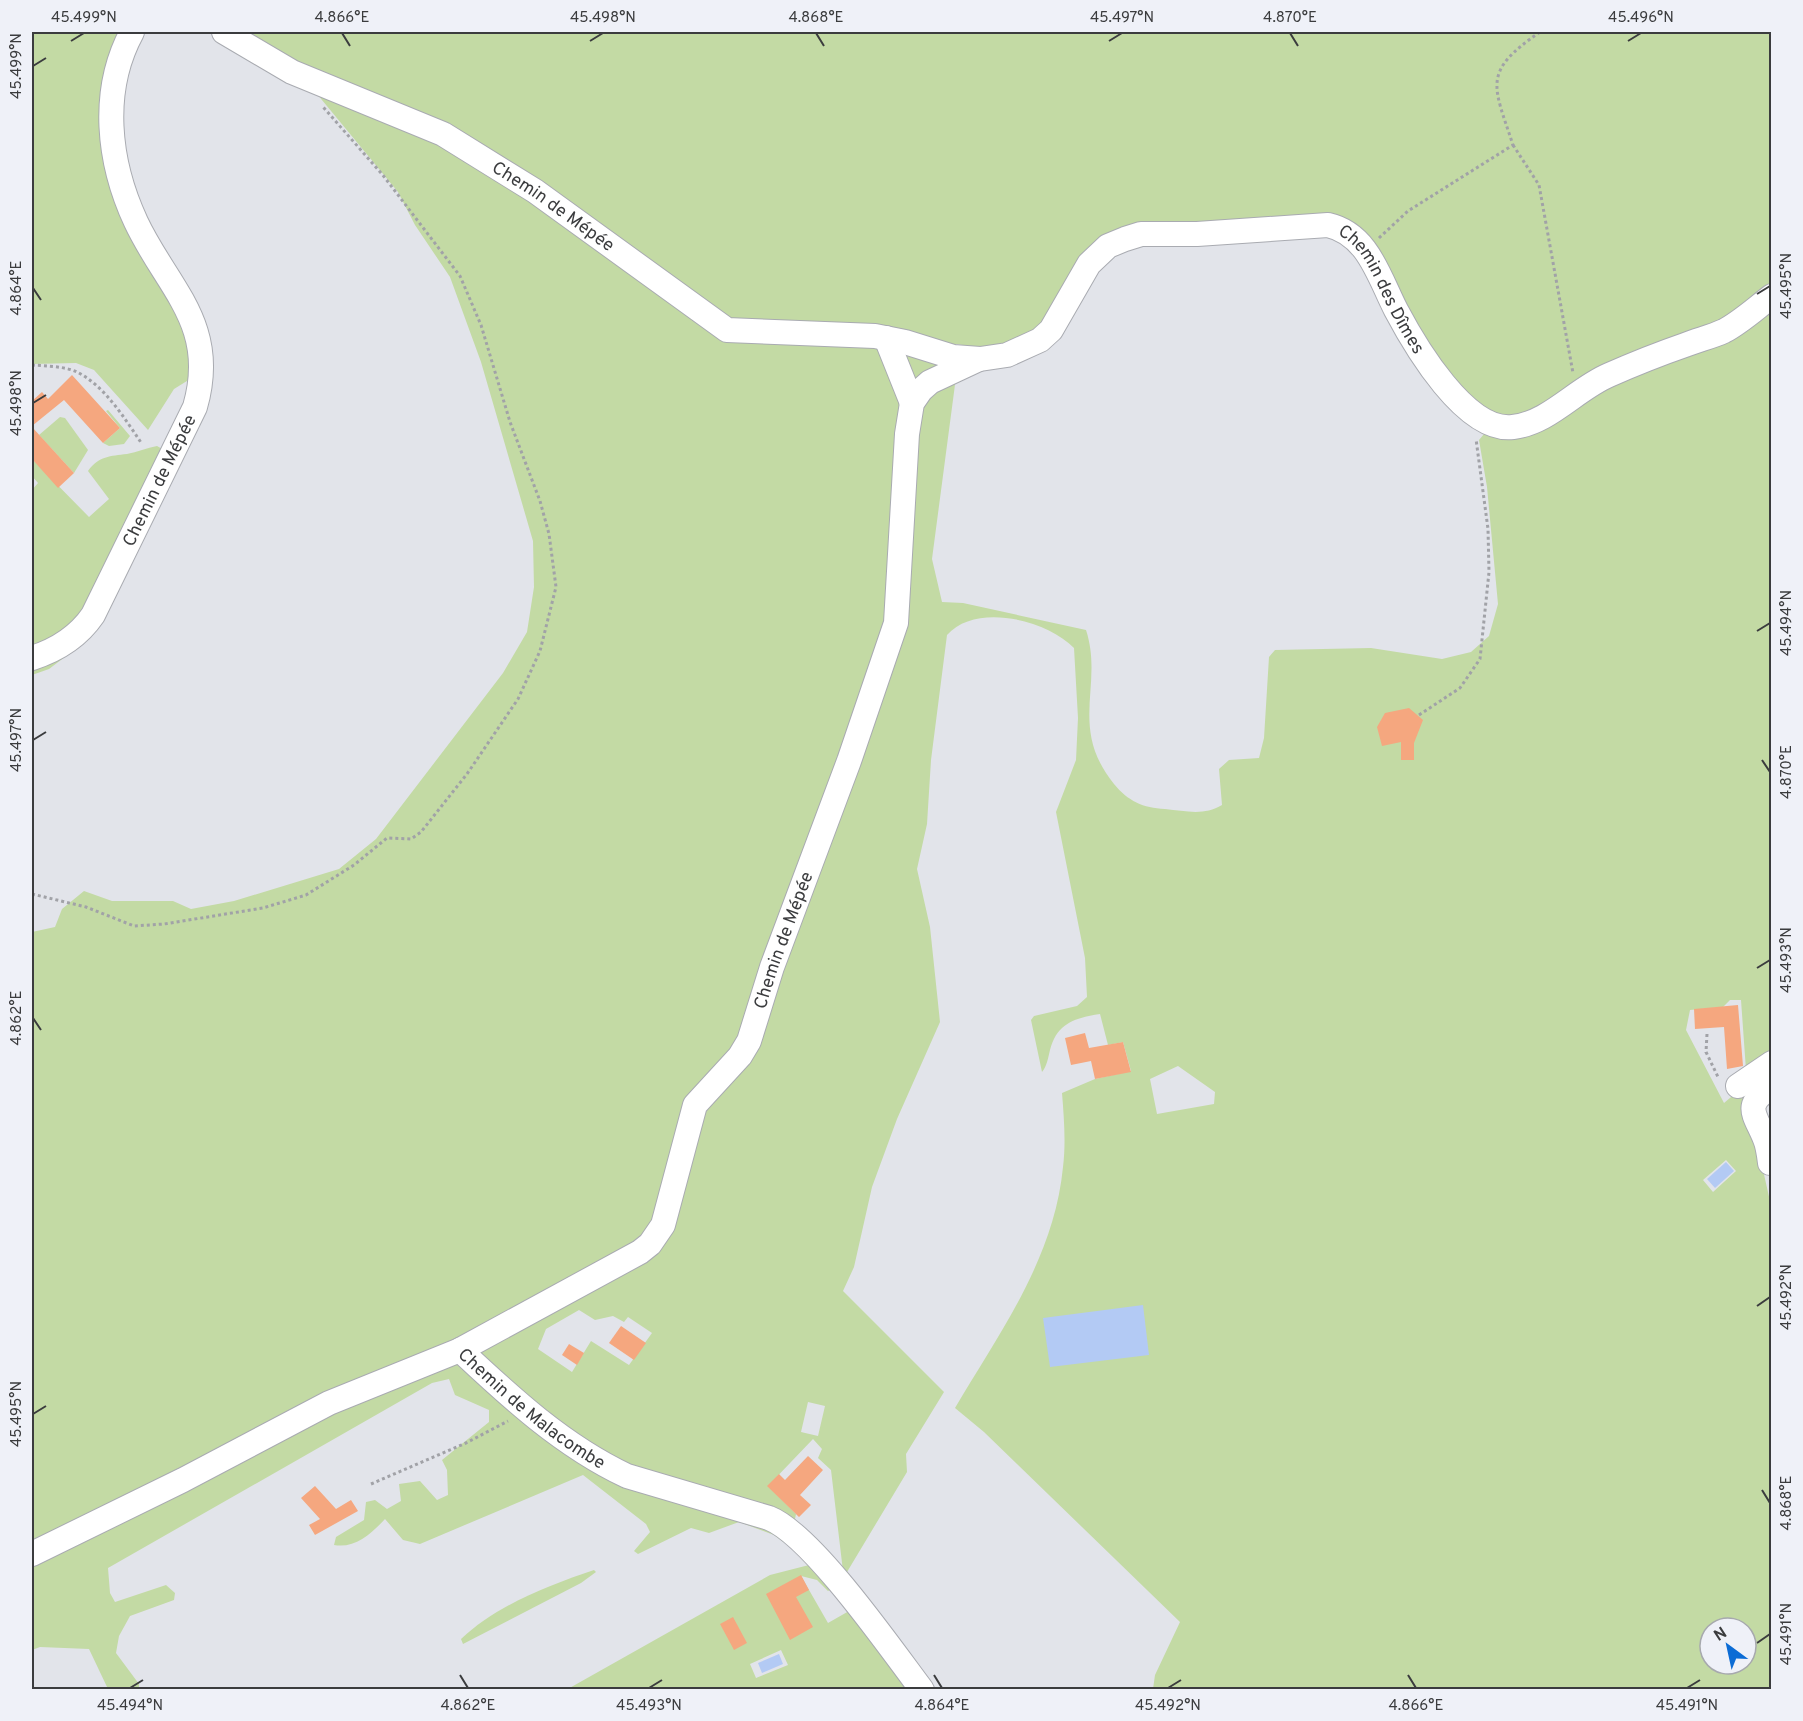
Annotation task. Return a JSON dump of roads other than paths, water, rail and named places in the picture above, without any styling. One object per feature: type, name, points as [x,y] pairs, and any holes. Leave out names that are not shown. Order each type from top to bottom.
[{"type":"street","name":"Chemin de Mépée","points":[[32,658],[70,640],[84,629],[93,615],[195,407],[199,392],[200,363],[193,321],[178,289],[135,221],[120,178],[114,148],[110,116],[111,96],[120,57],[132,32]]},
{"type":"street","name":"Chemin de Mépée","points":[[224,32],[292,72],[443,134],[535,191],[727,330],[886,338],[953,357],[980,359]]},
{"type":"street","name":"Chemin des Dîmes","points":[[980,359],[1007,355],[1040,340],[1051,330],[1089,264],[1108,246],[1141,234],[1197,234],[1328,225],[1346,230],[1366,251],[1417,347],[1447,386],[1470,412],[1500,427],[1523,425],[1547,414],[1578,392],[1642,361],[1722,332],[1772,296]]},
{"type":"street","points":[[886,338],[912,403],[930,382],[980,359]]},
{"type":"street","name":"Chemin de Mépée","points":[[460,1350],[640,1252],[650,1244],[663,1225],[695,1105],[740,1056],[749,1041],[772,967],[849,761],[896,623],[907,434],[912,403]]},
{"type":"street","points":[[1738,1086],[1772,1063]]},
{"type":"street","points":[[1770,1163],[1765,1136],[1755,1121],[1753,1106],[1759,1095],[1772,1087]]},
{"type":"street","name":"Chemin de Malacombe","points":[[32,1554],[192,1475],[329,1403],[460,1350],[527,1411],[582,1451],[627,1476],[769,1518],[786,1527],[843,1588],[922,1689]]},
{"type":"water","points":[[1726,1162],[1734,1171],[1715,1188],[1707,1179]]},
{"type":"water","points":[[1143,1305],[1149,1355],[1050,1367],[1043,1318]]},
{"type":"water","points":[[779,1654],[783,1664],[762,1673],[758,1663]]}]
